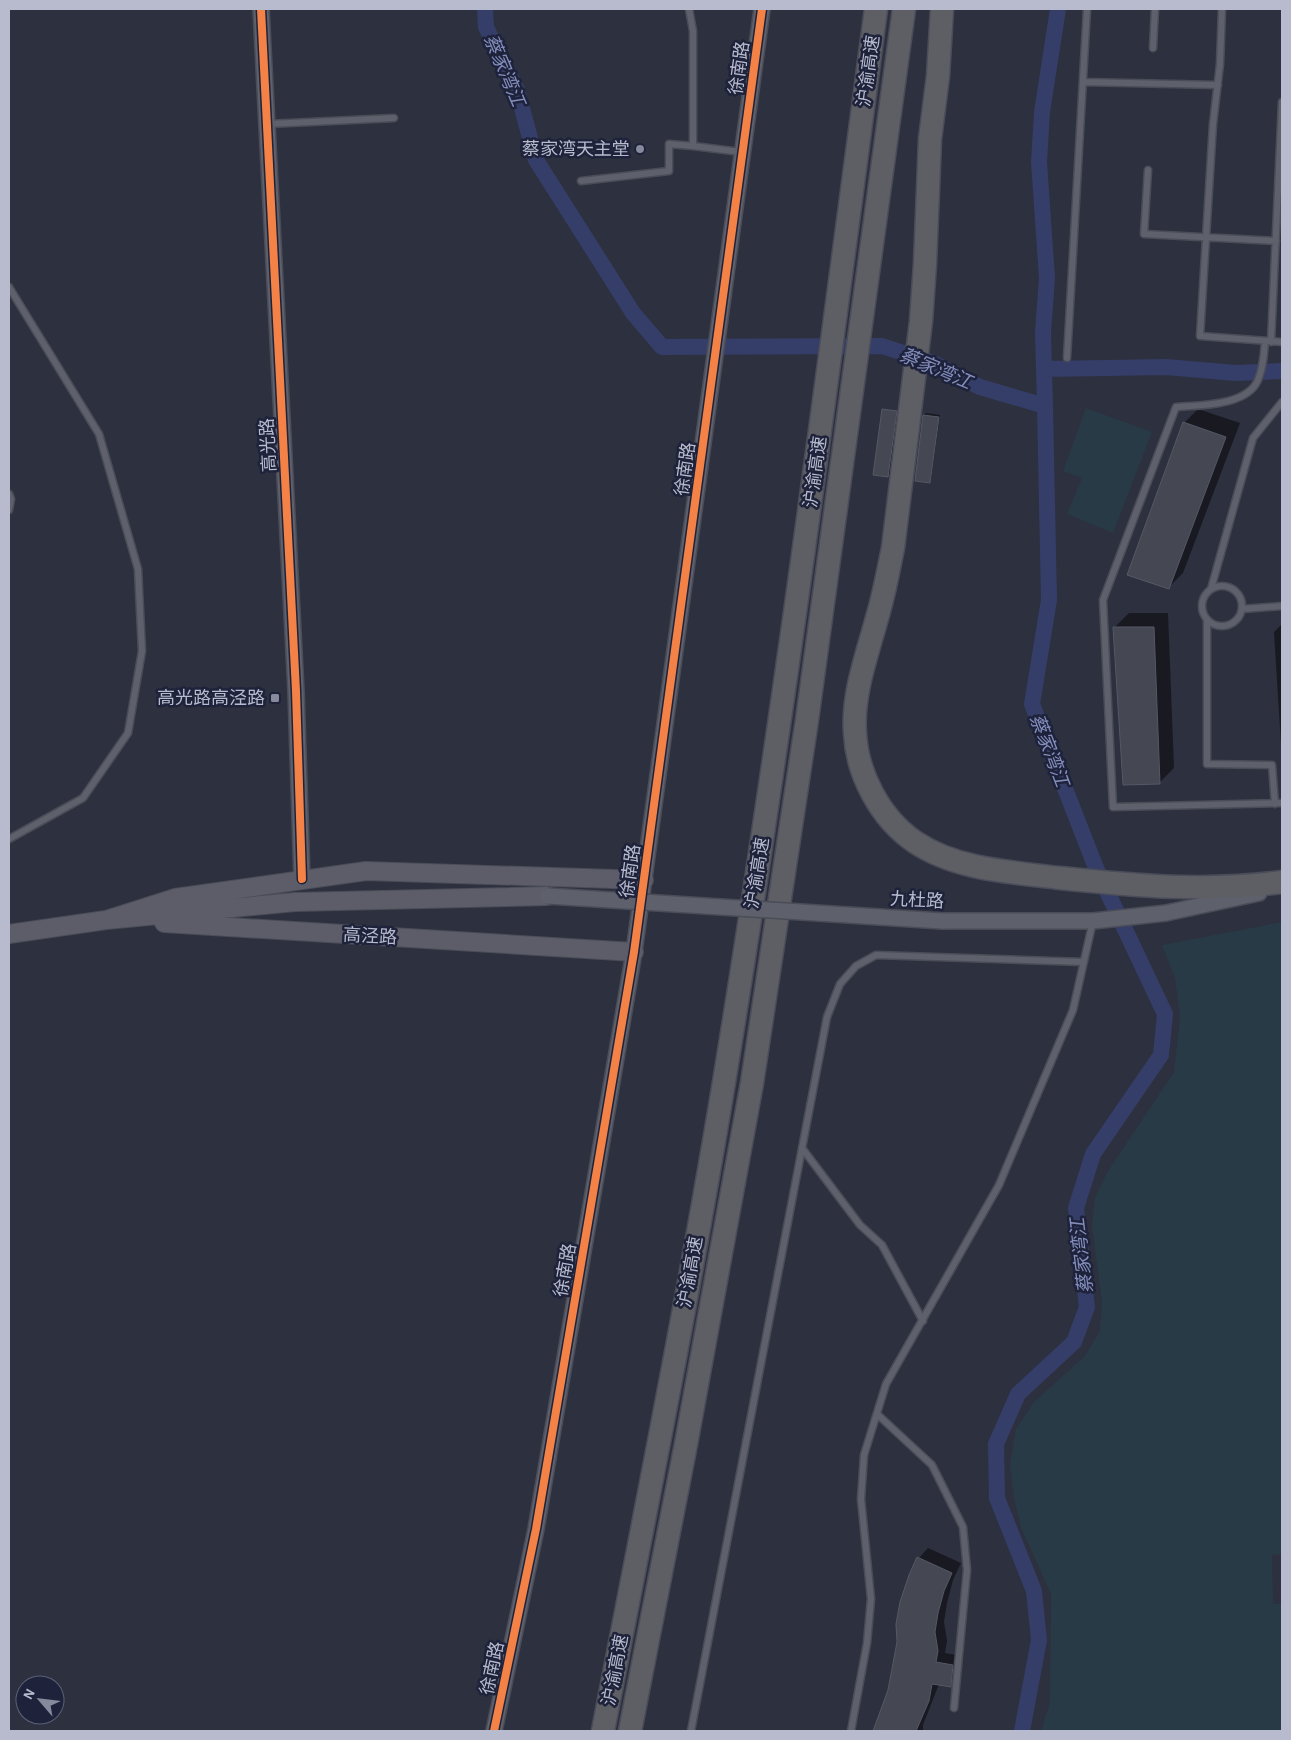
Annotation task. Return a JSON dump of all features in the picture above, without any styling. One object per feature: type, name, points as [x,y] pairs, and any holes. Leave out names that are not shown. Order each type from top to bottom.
[{"type":"highway","name":"沪渝高速","points":[[603,1731],[672,1373],[724,1080],[781,716],[876,9]]},
{"type":"highway","name":"沪渝高速","points":[[630,1731],[686,1444],[752,1083],[807,720],[904,9]]},
{"type":"highway","points":[[864,307],[908,9]]},
{"type":"highway","points":[[942,9],[938,76],[930,139],[921,321],[893,548],[856,704],[855,732],[858,760],[870,790],[889,818],[914,842],[944,857],[981,868],[1131,885],[1210,888],[1282,882]]},
{"type":"highway","points":[[598,1731],[672,1373]]},
{"type":"main road","name":"高泾路","points":[[106,920],[175,898],[366,871],[644,880]]},
{"type":"main road","name":"高泾路","points":[[9,934],[106,920],[295,902],[548,896]]},
{"type":"main road","name":"高泾路","points":[[106,920],[634,952]]},
{"type":"street","name":"高光路","points":[[261,9],[296,690],[302,879]]},
{"type":"street","name":"徐南路","points":[[494,1731],[536,1528],[634,952],[762,9]]},
{"type":"street","name":"九杜路","points":[[548,896],[942,921],[1093,921],[1166,913],[1282,888]]},
{"type":"lane","points":[[689,9],[693,30],[693,146]]},
{"type":"lane","points":[[1067,358],[1087,9]]},
{"type":"lane","points":[[1153,48],[1154,9]]},
{"type":"lane","points":[[1222,9],[1200,336],[1282,342]]},
{"type":"lane","points":[[1083,82],[1218,85]]},
{"type":"lane","points":[[1207,619],[1218,626],[1225,626],[1236,620],[1242,609],[1240,596],[1230,588],[1217,587],[1206,594],[1202,607],[1207,619],[1207,764],[1272,765],[1279,804],[1113,807],[1103,600],[1176,408],[1233,401],[1248,394],[1257,382],[1268,342],[1276,241],[1282,102]]},
{"type":"lane","points":[[266,124],[394,118]]},
{"type":"lane","points":[[581,181],[669,172],[669,144],[743,152]]},
{"type":"lane","points":[[1148,170],[1144,234],[1276,241]]},
{"type":"lane","points":[[9,288],[98,434],[138,569],[142,651],[128,733],[83,798],[9,839]]},
{"type":"lane","points":[[1211,590],[1253,438],[1282,402]]},
{"type":"lane","points":[[9,494],[9,510]]},
{"type":"lane","points":[[1242,609],[1282,606]]},
{"type":"lane","points":[[850,1731],[867,1643],[871,1599],[861,1498],[864,1455],[886,1384],[1000,1185],[1073,1010],[1093,921]]},
{"type":"lane","points":[[691,1731],[827,1017],[840,984],[856,966],[876,955],[1084,962]]},
{"type":"lane","points":[[802,1148],[860,1225],[882,1245],[923,1321]]},
{"type":"lane","points":[[877,1414],[932,1464],[963,1528],[967,1570],[954,1708]]},
{"type":"shaded area","points":[[1086,408],[1152,432],[1113,533],[1067,514],[1082,478],[1063,471]]},
{"type":"shaded area","points":[[1282,922],[1282,1554],[1272,1555],[1273,1604],[1282,1604],[1282,1731],[1041,1731],[1050,1702],[1051,1594],[1022,1530],[1014,1498],[1010,1464],[1016,1429],[1034,1402],[1085,1356],[1100,1331],[1102,1302],[1092,1226],[1095,1198],[1108,1171],[1174,1072],[1180,1018],[1175,978],[1162,945]]},
{"type":"building","points":[[882,409],[897,411],[888,477],[873,475]]},
{"type":"building","points":[[923,415],[939,417],[930,483],[915,481]]},
{"type":"building","points":[[1183,422],[1226,437],[1169,589],[1127,575]]},
{"type":"building","points":[[1113,627],[1154,627],[1160,784],[1123,785]]},
{"type":"building","points":[[917,1557],[952,1573],[944,1591],[935,1632],[938,1651],[936,1662],[953,1665],[951,1687],[932,1684],[929,1701],[916,1731],[873,1731],[888,1690],[897,1642],[896,1624],[900,1602]]},
{"type":"waterway","name":"蔡家湾江","points":[[485,9],[486,27],[517,90],[536,160],[633,313],[662,347],[882,346],[931,362],[980,387],[1045,406],[1049,600],[1032,704],[1096,868],[1165,1014],[1161,1055],[1093,1154],[1076,1208],[1087,1307],[1074,1342],[1018,1394],[996,1444],[997,1498],[1034,1591],[1039,1640],[1022,1731]]},
{"type":"waterway","points":[[1045,406],[1043,332],[1047,278],[1039,162],[1042,112],[1058,9]]},
{"type":"waterway","points":[[1044,369],[1166,367],[1236,373],[1282,371]]},
{"type":"cycle path","points":[[261,9],[296,691],[302,879]]},
{"type":"cycle path","points":[[494,1731],[536,1529],[634,952],[762,9]]},
{"type":"place","name":"蔡家湾天主堂","points":[[640,149]]},
{"type":"place","name":"高光路高泾路","points":[[275,698]]}]
